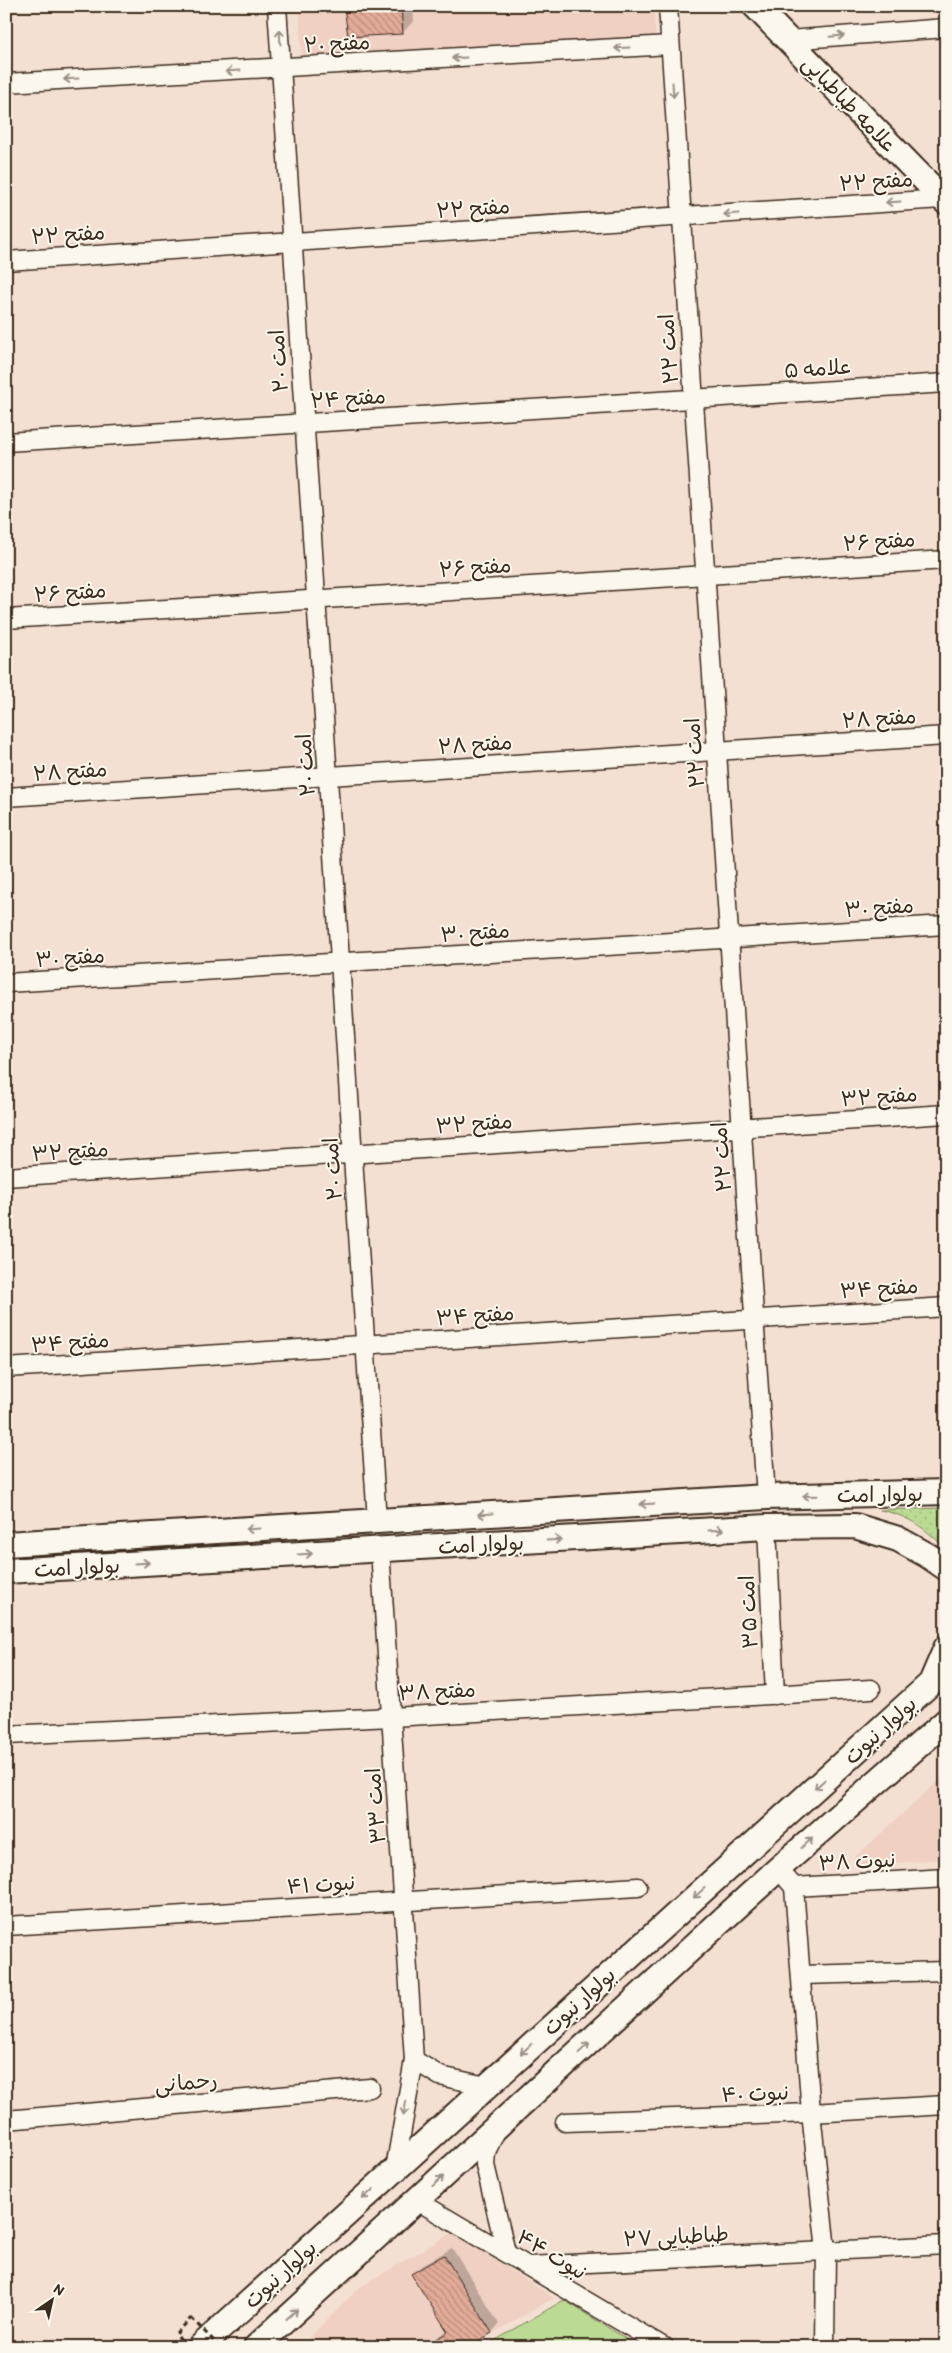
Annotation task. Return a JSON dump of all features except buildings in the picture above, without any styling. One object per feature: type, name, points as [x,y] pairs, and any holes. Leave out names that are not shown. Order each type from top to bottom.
[{"type":"main road","name":"علامه طباطبایی","points":[[755,6],[944,200]]},
{"type":"main road","name":"بولوار امت","points":[[6,1544],[766,1497],[946,1492]]},
{"type":"main road","name":"بولوار امت","points":[[6,1571],[767,1527],[854,1526],[898,1539],[946,1568]]},
{"type":"main road","name":"بولوار نبوت","points":[[200,2347],[931,1684],[946,1648]]},
{"type":"main road","name":"بولوار نبوت","points":[[256,2347],[778,1869],[946,1721]]},
{"type":"street","name":"امت ۲۰","points":[[278,6],[377,1521]]},
{"type":"street","name":"امت ۲۲","points":[[668,6],[766,1497]]},
{"type":"street","points":[[788,40],[946,28]]},
{"type":"street","name":"مفتح ۲۰","points":[[6,84],[670,45]]},
{"type":"street","name":"مفتح ۲۲","points":[[6,260],[944,200]]},
{"type":"street","name":"علامه ۵","points":[[694,399],[946,383]]},
{"type":"street","name":"مفتح ۲۴","points":[[6,442],[694,399]]},
{"type":"street","name":"مفتح ۲۶","points":[[6,619],[946,560]]},
{"type":"street","name":"مفتح ۲۸","points":[[6,797],[946,736]]},
{"type":"street","name":"مفتح ۳۰","points":[[6,984],[946,925]]},
{"type":"street","name":"مفتح ۳۲","points":[[6,1177],[946,1114]]},
{"type":"street","name":"مفتح ۳۴","points":[[6,1368],[946,1307]]},
{"type":"street","name":"امت ۳۵","points":[[767,1527],[775,1695]]},
{"type":"street","name":"امت ۳۳","points":[[380,1550],[405,1902],[414,2060],[395,2169]]},
{"type":"street","name":"مفتح ۳۸","points":[[6,1735],[392,1717],[871,1689]]},
{"type":"street","name":"نبوت ۳۸","points":[[778,1869],[794,1887],[946,1878]]},
{"type":"street","name":"نبوت ۴۱","points":[[6,1926],[638,1887]]},
{"type":"street","points":[[794,1887],[811,2113],[826,2250],[825,2347]]},
{"type":"street","points":[[801,1975],[946,1971]]},
{"type":"street","points":[[414,2060],[440,2076],[486,2086]]},
{"type":"street","name":"رحمانی","points":[[6,2120],[370,2088]]},
{"type":"street","name":"نبوت ۴۰","points":[[565,2122],[811,2113],[946,2105]]},
{"type":"street","points":[[496,2129],[486,2152],[485,2166],[506,2252]]},
{"type":"street","name":"نبوت ۴۴","points":[[416,2200],[664,2347]]},
{"type":"street","name":"طباطبایی ۲۷","points":[[529,2266],[946,2244]]},
{"type":"path","points":[[176,2334],[191,2318],[220,2347]]},
{"type":"shaded area","points":[[299,6],[653,6],[656,39],[302,61]]},
{"type":"shaded area","points":[[946,1774],[946,1859],[858,1866],[854,1858]]},
{"type":"shaded area","points":[[453,2232],[554,2298],[469,2347],[300,2347],[360,2287]]},
{"type":"green space","points":[[946,1508],[946,1550],[924,1529],[908,1519],[880,1510]]},
{"type":"green space","points":[[564,2300],[639,2347],[484,2347]]}]
